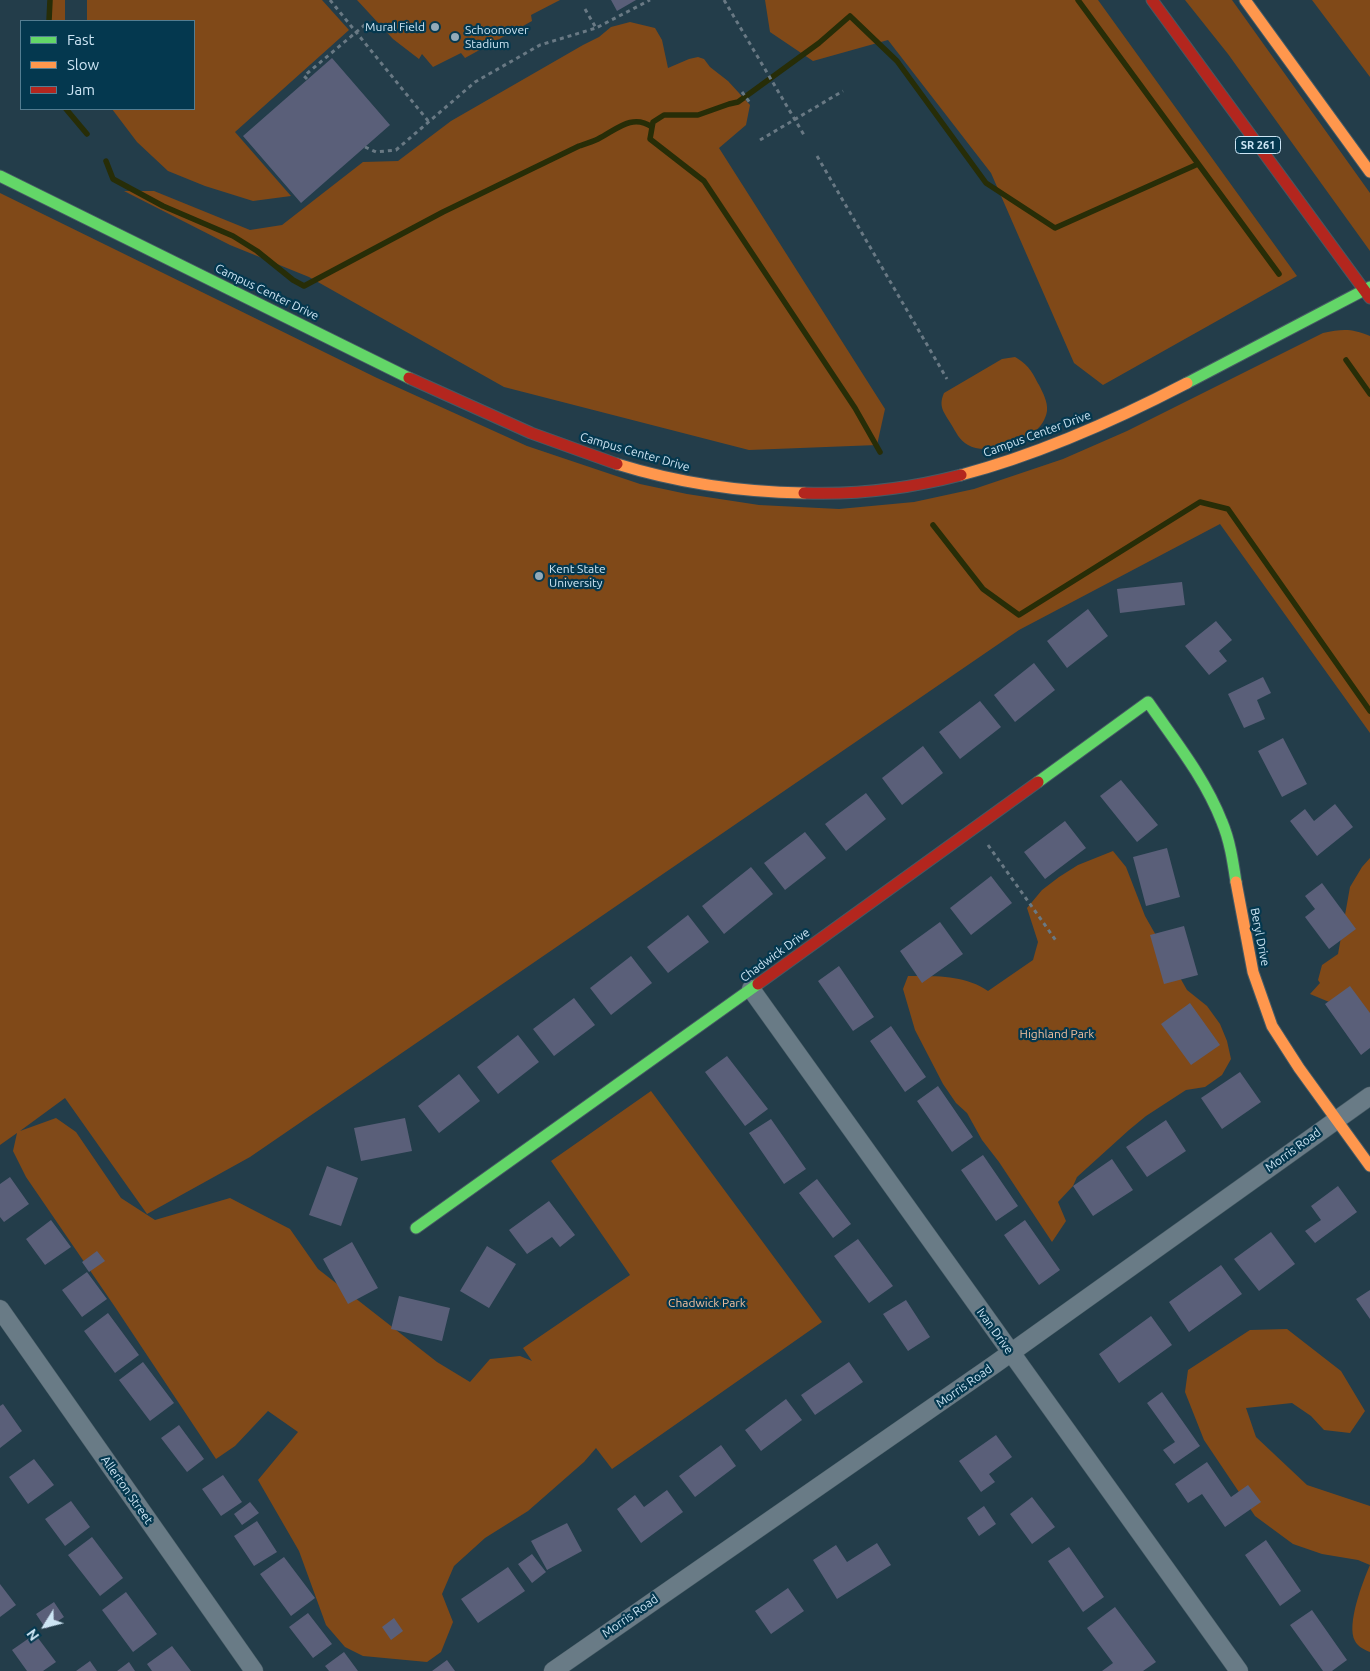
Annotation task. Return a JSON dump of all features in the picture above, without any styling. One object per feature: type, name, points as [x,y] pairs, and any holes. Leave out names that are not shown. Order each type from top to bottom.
[{"type":"street","name":"SR 261","points":[[1152,0],[1368,292]]},
{"type":"street","points":[[1245,0],[1370,172]]},
{"type":"street","name":"Campus Center Drive","points":[[0,176],[417,381],[512,425],[571,448],[662,476],[712,486],[780,493],[828,494],[879,490],[961,475],[1017,459],[1079,436],[1135,410],[1368,292]]},
{"type":"street","name":"Chadwick Drive","points":[[416,1228],[750,990],[1148,702]]},
{"type":"street","name":"Beryl Drive","points":[[1148,702],[1198,773],[1213,800],[1223,824],[1230,847],[1253,972],[1272,1026],[1283,1046],[1370,1166]]},
{"type":"street","name":"Ivan Drive","points":[[750,990],[1240,1671]]},
{"type":"street","name":"Morris Road","points":[[553,1671],[1011,1353],[1370,1096]]},
{"type":"street","name":"Allerton Street","points":[[0,1309],[254,1671]]},
{"type":"path","points":[[330,0],[429,122]]},
{"type":"path","points":[[365,147],[376,152],[396,150],[475,82],[540,45],[596,28],[650,0]]},
{"type":"path","points":[[724,0],[804,135]]},
{"type":"path","points":[[585,9],[596,28]]},
{"type":"path","points":[[307,79],[304,76],[367,23]]},
{"type":"path","points":[[760,140],[843,91]]},
{"type":"path","points":[[742,92],[750,103]]},
{"type":"path","points":[[817,156],[947,379]]},
{"type":"path","points":[[986,844],[1057,942]]},
{"type":"green space","points":[[48,0],[65,0],[65,20],[49,20]]},
{"type":"green space","points":[[87,0],[322,0],[349,30],[235,132],[291,196],[253,201],[205,186],[168,171],[137,142],[113,110],[195,110],[195,20],[87,20]]},
{"type":"green space","name":"Schoonover Stadium","points":[[357,0],[560,0],[531,15],[532,21],[465,58],[461,53],[433,67],[422,54],[419,59],[393,39]]},
{"type":"green space","points":[[765,0],[1098,0],[1297,276],[1103,385],[1074,363],[991,173],[888,40],[813,61],[770,32]]},
{"type":"green space","points":[[1185,0],[1232,0],[1370,193],[1370,251],[1228,54]]},
{"type":"green space","points":[[1312,0],[1370,0],[1370,77]]},
{"type":"green space","points":[[630,22],[655,28],[662,40],[668,68],[689,59],[698,57],[704,59],[750,105],[746,125],[719,148],[885,409],[877,445],[749,450],[504,387],[309,277],[230,245],[124,191],[154,191],[250,230],[282,225],[363,162],[398,161],[451,121],[599,37],[611,27]]},
{"type":"green space","name":"Chadwick Park","points":[[0,193],[377,378],[527,446],[640,484],[687,494],[759,505],[839,509],[914,502],[974,489],[1063,459],[1127,431],[1323,333],[1346,330],[1370,336],[1370,733],[1220,524],[1019,630],[250,1157],[147,1214],[65,1098],[20,1131],[56,1118],[76,1132],[121,1198],[155,1220],[230,1198],[290,1229],[318,1269],[437,1362],[470,1382],[490,1359],[520,1356],[532,1361],[523,1348],[630,1275],[551,1161],[651,1091],[822,1322],[612,1469],[596,1448],[584,1462],[528,1511],[485,1538],[454,1566],[442,1594],[453,1622],[441,1652],[427,1662],[363,1656],[345,1647],[326,1625],[299,1551],[258,1480],[298,1432],[268,1411],[235,1446],[216,1459],[26,1177],[13,1151],[17,1133],[0,1145]]},
{"type":"green space","points":[[1015,357],[1030,369],[1044,394],[1047,408],[1044,420],[1038,429],[1027,437],[1001,447],[983,449],[968,445],[958,436],[944,413],[942,398],[944,393],[1002,359]]},
{"type":"green space","name":"Highland Park","points":[[1113,851],[1126,867],[1145,916],[1187,990],[1207,1006],[1220,1024],[1227,1041],[1231,1059],[1222,1075],[1205,1087],[1186,1090],[1146,1116],[1077,1177],[1073,1186],[1058,1202],[1066,1221],[1052,1242],[999,1162],[982,1140],[967,1113],[956,1103],[943,1084],[915,1030],[903,989],[908,976],[929,976],[960,979],[988,991],[1033,960],[1038,942],[1027,908],[1042,890],[1078,865]]},
{"type":"green space","points":[[1370,858],[1370,1019],[1310,994],[1320,983],[1318,980],[1322,965],[1338,954],[1350,887]]},
{"type":"green space","points":[[1287,1329],[1341,1371],[1365,1411],[1350,1433],[1324,1430],[1311,1416],[1292,1403],[1246,1408],[1256,1437],[1307,1485],[1370,1506],[1370,1565],[1358,1560],[1322,1554],[1293,1544],[1255,1516],[1204,1440],[1185,1392],[1188,1370],[1250,1330]]},
{"type":"green space","points":[[1370,1565],[1370,1652],[1361,1648],[1356,1643],[1353,1625],[1356,1603]]},
{"type":"building","points":[[611,0],[636,0],[617,11]]},
{"type":"building","points":[[332,58],[390,125],[301,203],[243,136]]},
{"type":"building","points":[[1182,582],[1185,605],[1120,613],[1117,589]]},
{"type":"building","points":[[1088,609],[1108,636],[1067,668],[1047,641]]},
{"type":"building","points":[[1216,621],[1232,640],[1219,651],[1227,661],[1209,675],[1185,646]]},
{"type":"building","points":[[1034,663],[1055,690],[1015,722],[994,695]]},
{"type":"building","points":[[1263,677],[1271,693],[1257,700],[1265,719],[1244,728],[1228,694]]},
{"type":"building","points":[[980,701],[1001,727],[960,759],[939,732]]},
{"type":"building","points":[[1283,738],[1307,784],[1282,797],[1258,751]]},
{"type":"building","points":[[923,746],[943,773],[902,805],[882,778]]},
{"type":"building","points":[[1121,780],[1158,825],[1137,842],[1100,796]]},
{"type":"building","points":[[866,793],[886,819],[846,851],[825,824]]},
{"type":"building","points":[[1335,804],[1353,827],[1317,856],[1290,821],[1305,809],[1314,821]]},
{"type":"building","points":[[1065,821],[1086,848],[1045,879],[1024,852]]},
{"type":"building","points":[[805,832],[826,858],[785,890],[764,863]]},
{"type":"building","points":[[1167,848],[1180,897],[1146,906],[1133,857]]},
{"type":"building","points":[[751,867],[773,894],[724,934],[702,906]]},
{"type":"building","points":[[991,876],[1012,903],[971,935],[950,908]]},
{"type":"building","points":[[1322,883],[1356,929],[1329,949],[1305,917],[1315,909],[1305,896]]},
{"type":"building","points":[[688,915],[709,942],[668,973],[647,947]]},
{"type":"building","points":[[940,922],[963,954],[922,983],[900,951]]},
{"type":"building","points":[[1184,926],[1198,975],[1164,984],[1150,935]]},
{"type":"building","points":[[631,956],[652,983],[611,1015],[590,988]]},
{"type":"building","points":[[839,966],[874,1017],[853,1031],[818,981]]},
{"type":"building","points":[[1350,986],[1370,1013],[1370,1048],[1361,1055],[1325,1004]]},
{"type":"building","points":[[574,998],[595,1025],[554,1056],[533,1029]]},
{"type":"building","points":[[1190,1003],[1220,1045],[1191,1065],[1161,1024]]},
{"type":"building","points":[[891,1026],[926,1077],[905,1092],[870,1041]]},
{"type":"building","points":[[518,1035],[539,1062],[498,1094],[477,1067]]},
{"type":"building","points":[[727,1056],[768,1109],[745,1126],[705,1072]]},
{"type":"building","points":[[1240,1072],[1261,1102],[1222,1129],[1201,1098]]},
{"type":"building","points":[[459,1074],[480,1101],[439,1133],[418,1106]]},
{"type":"building","points":[[938,1086],[973,1137],[952,1152],[917,1101]]},
{"type":"building","points":[[405,1118],[412,1151],[361,1161],[354,1128]]},
{"type":"building","points":[[771,1119],[806,1169],[784,1184],[749,1133]]},
{"type":"building","points":[[1166,1120],[1186,1151],[1147,1177],[1126,1147]]},
{"type":"building","points":[[983,1155],[1018,1206],[996,1221],[961,1170]]},
{"type":"building","points":[[1112,1159],[1133,1190],[1093,1216],[1073,1186]]},
{"type":"building","points":[[327,1166],[358,1178],[341,1226],[309,1215]]},
{"type":"building","points":[[10,1177],[29,1204],[4,1222],[0,1217],[0,1184]]},
{"type":"building","points":[[817,1179],[851,1224],[833,1238],[799,1193]]},
{"type":"building","points":[[1338,1186],[1357,1212],[1315,1243],[1305,1231],[1321,1220],[1311,1206]]},
{"type":"building","points":[[549,1201],[575,1235],[560,1247],[552,1237],[527,1254],[509,1230]]},
{"type":"building","points":[[51,1220],[71,1247],[45,1265],[26,1239]]},
{"type":"building","points":[[1025,1220],[1060,1270],[1039,1285],[1004,1235]]},
{"type":"building","points":[[1271,1232],[1295,1264],[1259,1291],[1234,1259]]},
{"type":"building","points":[[858,1239],[893,1286],[869,1303],[834,1256]]},
{"type":"building","points":[[352,1242],[378,1288],[348,1304],[323,1259]]},
{"type":"building","points":[[487,1246],[516,1264],[489,1308],[460,1291]]},
{"type":"building","points":[[97,1251],[105,1261],[89,1272],[82,1262]]},
{"type":"building","points":[[1221,1265],[1242,1294],[1189,1332],[1169,1302]]},
{"type":"building","points":[[87,1272],[107,1299],[82,1317],[62,1290]]},
{"type":"building","points":[[1370,1290],[1370,1319],[1356,1299]]},
{"type":"building","points":[[399,1296],[450,1308],[442,1341],[391,1329]]},
{"type":"building","points":[[906,1300],[930,1337],[908,1351],[883,1314]]},
{"type":"building","points":[[108,1313],[139,1355],[115,1373],[84,1331]]},
{"type":"building","points":[[1151,1316],[1172,1345],[1119,1383],[1099,1354]]},
{"type":"building","points":[[143,1362],[174,1403],[150,1421],[119,1380]]},
{"type":"building","points":[[849,1362],[863,1382],[815,1415],[801,1395]]},
{"type":"building","points":[[1162,1392],[1200,1446],[1174,1464],[1163,1450],[1175,1442],[1147,1403]]},
{"type":"building","points":[[786,1399],[802,1420],[761,1451],[745,1430]]},
{"type":"building","points":[[3,1404],[22,1431],[0,1448],[0,1406]]},
{"type":"building","points":[[179,1425],[204,1459],[187,1472],[161,1438]]},
{"type":"building","points":[[996,1435],[1012,1457],[989,1474],[995,1482],[981,1492],[959,1461]]},
{"type":"building","points":[[721,1445],[736,1466],[695,1497],[679,1476]]},
{"type":"building","points":[[34,1459],[54,1485],[28,1504],[9,1477]]},
{"type":"building","points":[[1207,1462],[1231,1497],[1248,1485],[1261,1502],[1225,1527],[1202,1494],[1188,1503],[1175,1484]]},
{"type":"building","points":[[223,1475],[242,1502],[221,1516],[202,1489]]},
{"type":"building","points":[[667,1490],[683,1512],[641,1543],[617,1509],[635,1495],[644,1507]]},
{"type":"building","points":[[1032,1497],[1055,1527],[1032,1544],[1010,1514]]},
{"type":"building","points":[[71,1501],[90,1527],[65,1546],[45,1519]]},
{"type":"building","points":[[250,1502],[259,1513],[242,1525],[234,1514]]},
{"type":"building","points":[[984,1506],[996,1524],[979,1536],[967,1518]]},
{"type":"building","points":[[257,1521],[277,1552],[254,1566],[234,1536]]},
{"type":"building","points":[[567,1523],[582,1551],[547,1570],[531,1541]]},
{"type":"building","points":[[92,1537],[123,1578],[100,1596],[68,1555]]},
{"type":"building","points":[[1266,1540],[1301,1591],[1280,1606],[1245,1555]]},
{"type":"building","points":[[877,1543],[891,1565],[837,1599],[813,1560],[836,1545],[847,1562]]},
{"type":"building","points":[[1069,1547],[1104,1597],[1083,1612],[1048,1561]]},
{"type":"building","points":[[532,1554],[546,1572],[532,1583],[518,1564]]},
{"type":"building","points":[[284,1557],[315,1598],[291,1616],[260,1574]]},
{"type":"building","points":[[508,1567],[525,1591],[478,1623],[461,1599]]},
{"type":"building","points":[[0,1584],[16,1605],[0,1617]]},
{"type":"building","points":[[788,1588],[804,1611],[771,1634],[755,1611]]},
{"type":"building","points":[[126,1592],[157,1634],[133,1652],[102,1610]]},
{"type":"building","points":[[54,1602],[64,1617],[46,1629],[36,1614]]},
{"type":"building","points":[[1115,1607],[1156,1662],[1143,1671],[1102,1671],[1113,1663],[1087,1628]]},
{"type":"building","points":[[1312,1610],[1347,1660],[1332,1671],[1323,1671],[1290,1625]]},
{"type":"building","points":[[308,1613],[332,1644],[313,1658],[289,1627]]},
{"type":"building","points":[[394,1618],[403,1631],[391,1640],[382,1627]]},
{"type":"building","points":[[35,1634],[56,1662],[43,1671],[27,1671],[12,1650]]},
{"type":"building","points":[[172,1646],[191,1671],[152,1671],[147,1664]]},
{"type":"building","points":[[344,1652],[358,1671],[329,1671],[325,1666]]},
{"type":"building","points":[[447,1660],[455,1671],[432,1671]]},
{"type":"building","points":[[90,1661],[97,1671],[76,1671]]},
{"type":"building","points":[[129,1662],[135,1671],[117,1671]]},
{"type":"waterway","points":[[49,20],[50,0]]},
{"type":"waterway","points":[[1078,0],[1279,274]]},
{"type":"waterway","points":[[880,452],[855,408],[704,181],[650,139],[653,122],[664,115],[698,115],[738,102],[819,43],[850,16],[897,61],[986,183],[1055,228],[1198,164]]},
{"type":"waterway","points":[[67,110],[87,134]]},
{"type":"waterway","points":[[106,161],[113,179],[163,206],[233,236],[257,251],[293,280],[304,286],[443,212],[579,146],[598,139],[624,124],[638,122],[652,127]]},
{"type":"waterway","points":[[1346,360],[1370,394]]},
{"type":"waterway","points":[[933,525],[983,589],[1019,615],[1200,502],[1228,509],[1370,711]]},
{"type":"traffic: fast","points":[[0,176],[409,378]]},
{"type":"traffic: fast","points":[[1187,383],[1370,287]]},
{"type":"traffic: fast","points":[[1038,782],[1148,702],[1189,760],[1215,806],[1227,837],[1236,882]]},
{"type":"traffic: fast","points":[[416,1228],[758,984]]},
{"type":"traffic: slow","points":[[1245,0],[1370,172]]},
{"type":"traffic: slow","points":[[961,475],[1048,447],[1132,410],[1187,383]]},
{"type":"traffic: slow","points":[[617,464],[640,471],[709,485],[756,491],[804,493]]},
{"type":"traffic: slow","points":[[1236,882],[1253,972],[1272,1026],[1299,1068],[1370,1166]]},
{"type":"traffic: jam","points":[[1152,0],[1370,298]]},
{"type":"traffic: jam","points":[[409,378],[531,433],[617,464]]},
{"type":"traffic: jam","points":[[804,493],[883,490],[923,484],[961,475]]},
{"type":"traffic: jam","points":[[758,984],[1038,782]]},
{"type":"place","name":"Mural Field","points":[[435,27]]},
{"type":"place","name":"Schoonover Stadium","points":[[455,37]]},
{"type":"place","name":"Kent State University","points":[[539,576]]}]
